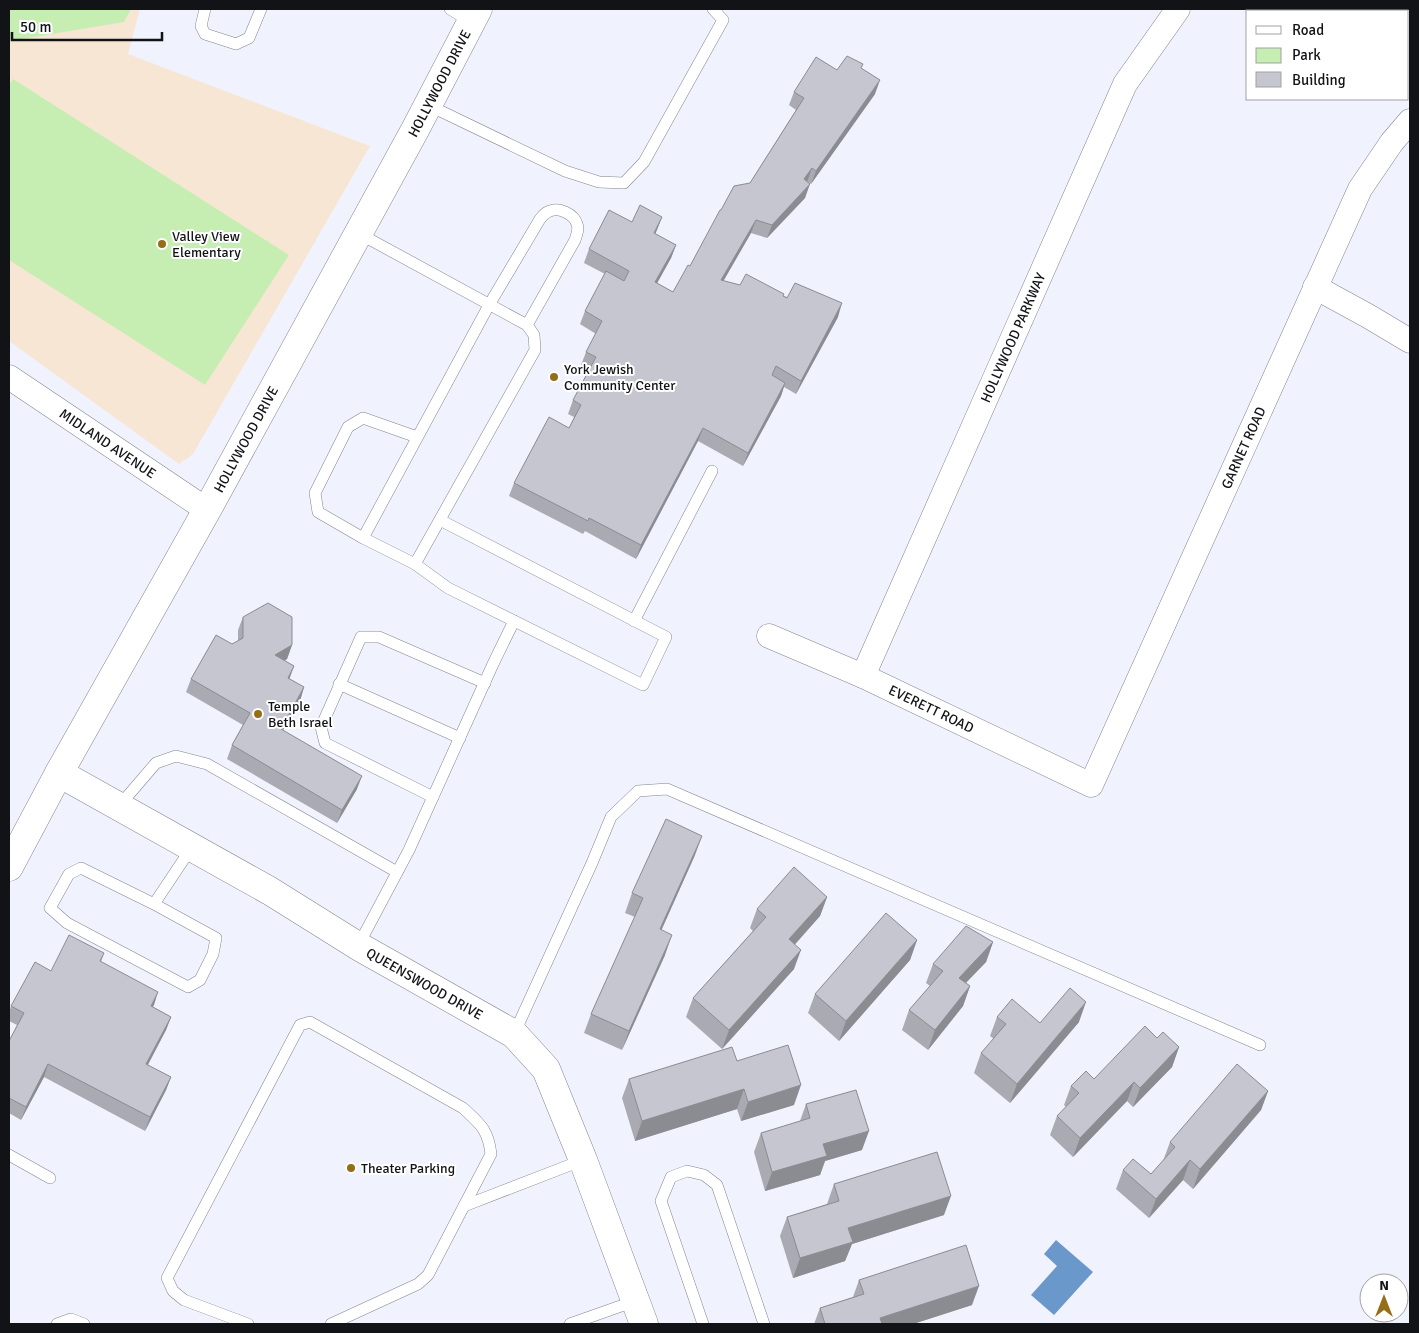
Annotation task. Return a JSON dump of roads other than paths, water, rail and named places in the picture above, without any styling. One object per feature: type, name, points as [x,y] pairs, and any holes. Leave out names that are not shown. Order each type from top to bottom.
[{"type":"main road","name":"HOLLYWOOD DRIVE","points":[[9,867],[58,773],[207,510],[428,105],[466,13]]},
{"type":"main road","name":"QUEENSWOOD DRIVE","points":[[58,773],[270,891],[358,946],[514,1034],[546,1069],[583,1160],[640,1312]]},
{"type":"street","name":"HOLLYWOOD PARKWAY","points":[[863,676],[1125,84],[1178,9]]},
{"type":"street","name":"GARNET ROAD","points":[[1092,785],[1360,189],[1392,142],[1410,121]]},
{"type":"street","points":[[1315,287],[1410,341]]},
{"type":"street","name":"MIDLAND AVENUE","points":[[13,387],[207,510]]},
{"type":"street","name":"EVERETT ROAD","points":[[768,636],[863,676],[1092,785]]},
{"type":"lane","points":[[205,9],[201,26],[205,34],[236,44],[249,38],[261,9]]},
{"type":"lane","points":[[428,105],[565,171],[599,182],[624,183],[644,162],[723,20],[713,9]]},
{"type":"lane","points":[[364,538],[489,305],[545,213],[551,210],[566,212],[576,220],[578,225],[575,240],[527,325]]},
{"type":"lane","points":[[358,233],[527,325],[534,335],[535,350],[415,564]]},
{"type":"lane","points":[[417,437],[363,418],[348,427],[315,493],[318,512],[415,564],[448,588],[643,685],[666,637],[440,520]]},
{"type":"lane","points":[[634,621],[712,471]]},
{"type":"lane","points":[[358,946],[397,872],[433,797],[514,621]]},
{"type":"lane","points":[[433,797],[325,743],[321,727],[339,684],[361,637],[379,637],[485,683]]},
{"type":"lane","points":[[339,684],[460,738]]},
{"type":"lane","points":[[119,806],[156,763],[176,756],[207,764],[397,872]]},
{"type":"lane","points":[[514,1034],[611,817],[638,791],[667,789],[1260,1045]]},
{"type":"lane","points":[[154,904],[192,847]]},
{"type":"lane","points":[[81,868],[154,904],[216,938],[213,954],[200,980],[188,987],[68,923],[50,908],[69,874],[81,868]]},
{"type":"lane","points":[[248,1324],[184,1300],[173,1291],[167,1278],[300,1025],[310,1022],[462,1108],[480,1123],[489,1138],[491,1154],[428,1275],[418,1284],[331,1324]]},
{"type":"lane","points":[[9,1155],[50,1178]]},
{"type":"lane","points":[[464,1206],[583,1160]]},
{"type":"lane","points":[[703,1324],[661,1201],[671,1176],[688,1170],[704,1175],[717,1185],[764,1324]]},
{"type":"lane","points":[[570,1324],[640,1312]]},
{"type":"lane","points":[[58,1324],[71,1318],[84,1324]]},
{"type":"water","points":[[1056,1240],[1093,1272],[1054,1315],[1031,1295],[1057,1266],[1044,1254]]},
{"type":"place","name":"Valley View Elementary","points":[[162,244]]},
{"type":"place","name":"York Jewish Community Center","points":[[554,377]]},
{"type":"place","name":"Temple Beth Israel","points":[[258,714]]},
{"type":"place","name":"Theater Parking","points":[[351,1168]]}]
